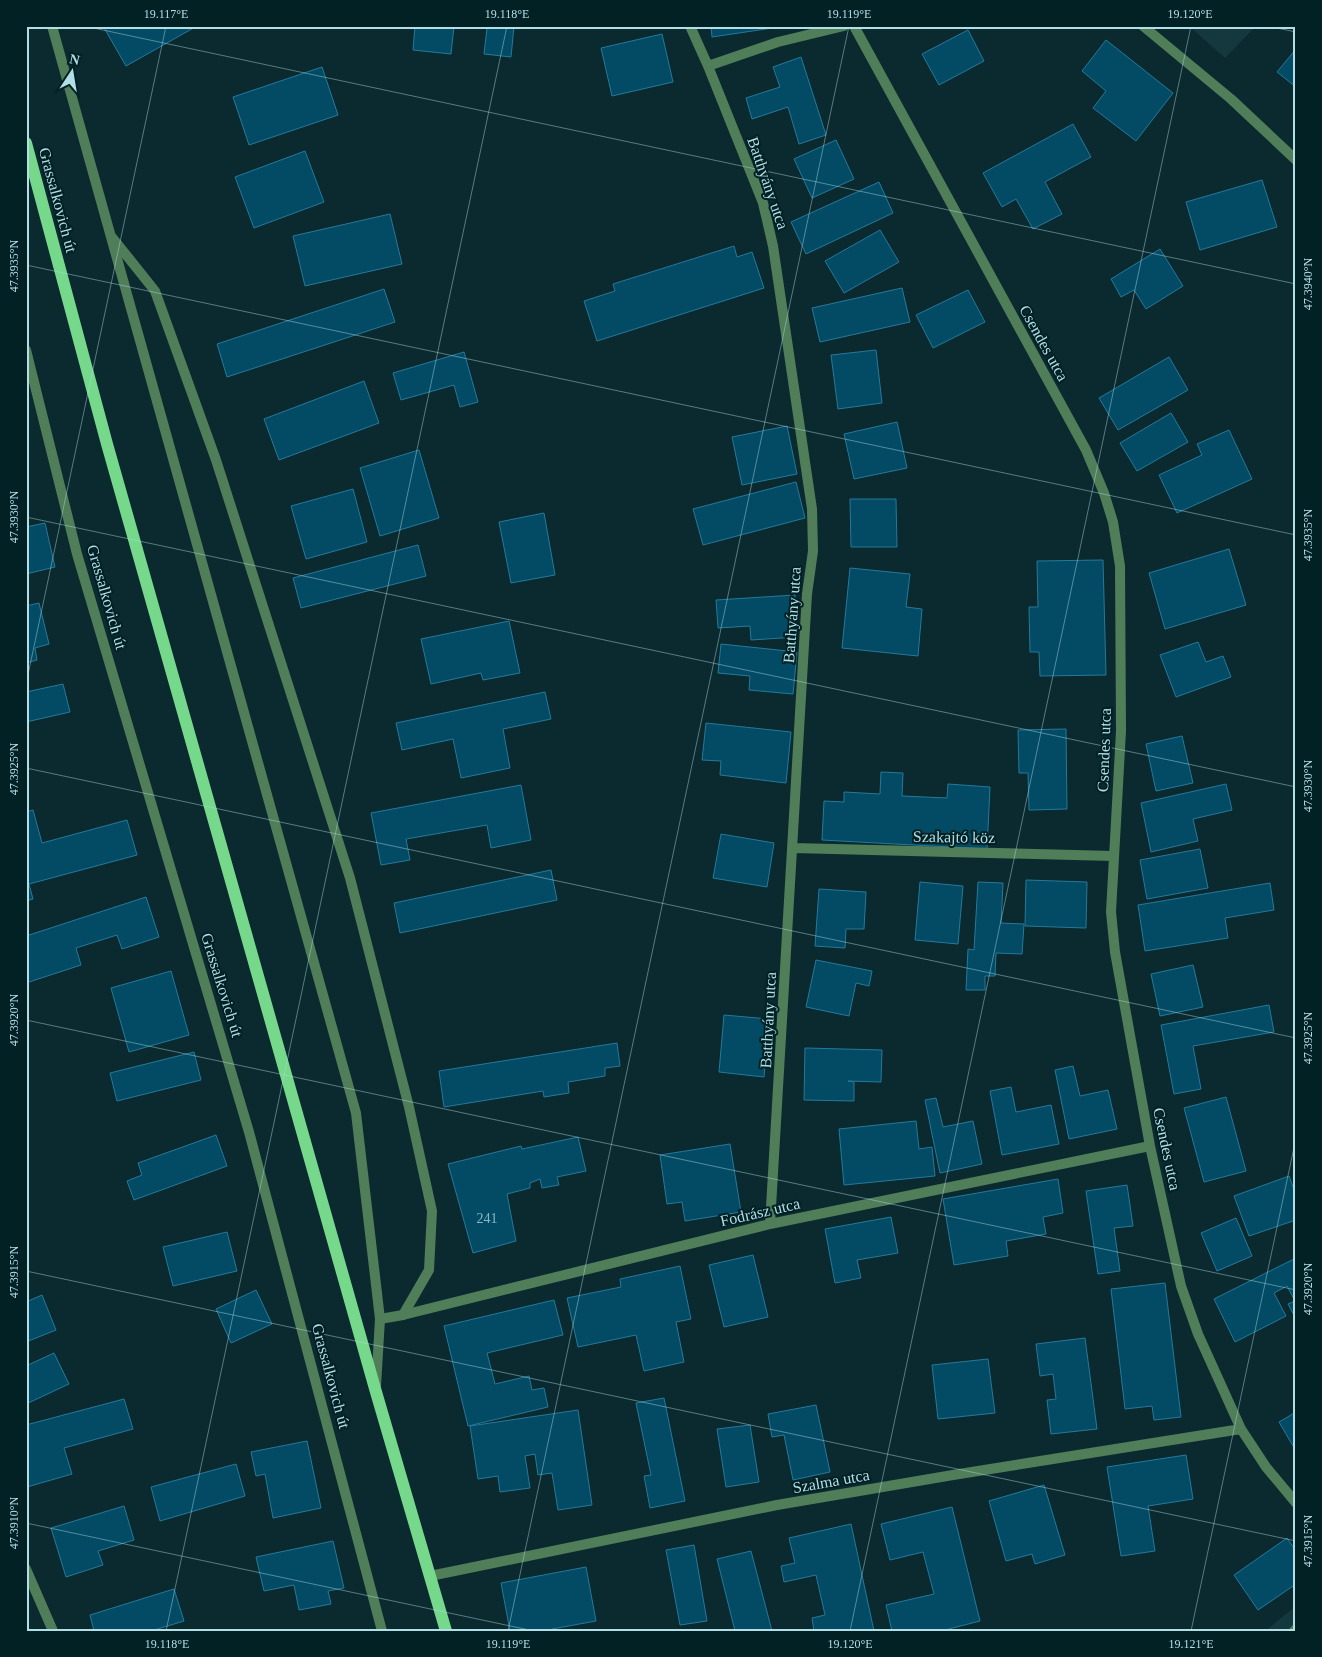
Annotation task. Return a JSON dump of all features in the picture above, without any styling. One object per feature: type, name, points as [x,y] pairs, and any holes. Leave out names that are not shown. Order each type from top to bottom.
[{"type":"main road","name":"Grassalkovich út","points":[[26,143],[107,444],[376,1392],[446,1631]]},
{"type":"street","name":"Grassalkovich út","points":[[52,26],[356,1114],[380,1319],[376,1392]]},
{"type":"street","name":"Batthyány utca","points":[[690,26],[763,203],[773,246],[812,509],[813,551],[807,594],[770,1224]]},
{"type":"street","points":[[708,66],[778,42],[844,26]]},
{"type":"street","name":"Csendes utca","points":[[854,26],[1086,450],[1104,493],[1113,522],[1120,566],[1121,731],[1111,912],[1115,952],[1150,1146],[1181,1286],[1198,1334],[1241,1429],[1266,1467],[1296,1503]]},
{"type":"street","points":[[1143,26],[1231,99],[1296,160]]},
{"type":"street","name":"Grassalkovich út","points":[[111,236],[155,291],[216,460],[350,878],[409,1107],[432,1211],[429,1270],[403,1315]]},
{"type":"street","name":"Grassalkovich út","points":[[26,350],[77,554],[249,1132],[382,1631]]},
{"type":"street","name":"Szakajtó köz","points":[[793,848],[1113,856]]},
{"type":"street","name":"Fodrász utca","points":[[380,1319],[403,1315],[770,1224],[1150,1146]]},
{"type":"street","name":"Szalma utca","points":[[430,1576],[777,1505],[1241,1429]]},
{"type":"street","points":[[26,1569],[53,1631]]},
{"type":"shaded area","points":[[1189,26],[1256,26],[1225,58]]},
{"type":"shaded area","points":[[1296,1606],[1296,1631],[1265,1631]]},
{"type":"building","points":[[103,26],[197,26],[126,66]]},
{"type":"building","points":[[415,26],[454,26],[451,54],[413,50]]},
{"type":"building","points":[[464,26],[514,26],[511,57],[484,54],[487,28]]},
{"type":"building","points":[[711,26],[786,26],[712,37]]},
{"type":"building","points":[[968,30],[984,61],[939,85],[922,54]]},
{"type":"building","points":[[662,34],[673,82],[612,96],[601,48]]},
{"type":"building","points":[[1106,40],[1173,93],[1136,141],[1093,108],[1106,91],[1082,71]]},
{"type":"building","points":[[1296,49],[1296,87],[1277,72]]},
{"type":"building","points":[[801,57],[826,135],[799,144],[788,107],[752,119],[746,98],[780,87],[773,67]]},
{"type":"building","points":[[322,67],[338,115],[249,145],[233,97]]},
{"type":"building","points":[[1073,124],[1091,157],[1045,182],[1062,214],[1033,229],[1016,199],[1002,207],[983,173]]},
{"type":"building","points":[[836,140],[854,179],[812,198],[794,159]]},
{"type":"building","points":[[305,151],[324,202],[254,228],[235,177]]},
{"type":"building","points":[[1262,180],[1277,227],[1200,250],[1186,202]]},
{"type":"building","points":[[879,182],[893,213],[806,254],[791,222]]},
{"type":"building","points":[[390,214],[402,264],[305,286],[293,236]]},
{"type":"building","points":[[880,230],[899,262],[844,293],[825,261]]},
{"type":"building","points":[[734,246],[737,257],[752,252],[764,288],[597,341],[584,301],[615,291],[613,284]]},
{"type":"building","points":[[1160,249],[1183,286],[1146,309],[1134,290],[1121,297],[1111,279]]},
{"type":"building","points":[[902,288],[910,322],[820,342],[812,308]]},
{"type":"building","points":[[384,289],[395,322],[227,377],[217,344]]},
{"type":"building","points":[[968,290],[985,322],[933,348],[916,315]]},
{"type":"building","points":[[876,350],[882,403],[838,409],[831,355]]},
{"type":"building","points":[[464,352],[478,402],[460,407],[454,385],[401,400],[393,373]]},
{"type":"building","points":[[1169,357],[1188,390],[1118,430],[1099,398]]},
{"type":"building","points":[[364,381],[379,423],[279,460],[264,419]]},
{"type":"building","points":[[1171,413],[1188,442],[1137,471],[1120,443]]},
{"type":"building","points":[[897,422],[907,468],[854,479],[844,434]]},
{"type":"building","points":[[787,426],[797,474],[742,485],[732,437]]},
{"type":"building","points":[[1229,430],[1252,479],[1177,513],[1159,475],[1202,455],[1197,444]]},
{"type":"building","points":[[419,450],[439,518],[380,536],[360,468]]},
{"type":"building","points":[[796,482],[805,518],[703,545],[693,509]]},
{"type":"building","points":[[353,489],[367,542],[306,559],[291,506]]},
{"type":"building","points":[[850,499],[896,499],[897,547],[851,547]]},
{"type":"building","points":[[544,513],[555,575],[511,583],[499,522]]},
{"type":"building","points":[[45,523],[55,567],[26,574],[26,527]]},
{"type":"building","points":[[418,545],[426,576],[301,608],[293,578]]},
{"type":"building","points":[[1229,549],[1246,605],[1165,629],[1149,573]]},
{"type":"building","points":[[1103,560],[1106,675],[1040,676],[1039,652],[1030,652],[1029,607],[1038,607],[1037,561]]},
{"type":"building","points":[[850,568],[910,574],[906,607],[922,609],[918,656],[842,648]]},
{"type":"building","points":[[795,595],[797,637],[751,640],[750,626],[718,628],[716,600]]},
{"type":"building","points":[[39,603],[49,644],[35,648],[37,660],[26,663],[26,606]]},
{"type":"building","points":[[509,621],[520,673],[483,680],[481,673],[431,684],[421,639]]},
{"type":"building","points":[[1198,642],[1206,662],[1223,656],[1231,677],[1176,697],[1160,655]]},
{"type":"building","points":[[721,644],[797,652],[793,694],[749,690],[750,676],[718,673]]},
{"type":"building","points":[[63,684],[70,712],[26,722],[26,692]]},
{"type":"building","points":[[545,692],[551,719],[503,729],[510,768],[461,778],[453,739],[402,750],[396,723]]},
{"type":"building","points":[[706,723],[791,732],[786,783],[720,775],[721,761],[702,760]]},
{"type":"building","points":[[1066,729],[1067,809],[1029,810],[1028,773],[1019,773],[1018,730]]},
{"type":"building","points":[[1182,736],[1193,783],[1156,791],[1146,744]]},
{"type":"building","points":[[881,772],[903,773],[902,796],[947,798],[948,784],[990,787],[987,849],[822,840],[824,801],[844,802],[844,792],[880,794]]},
{"type":"building","points":[[1226,784],[1232,810],[1193,819],[1198,841],[1151,852],[1141,803]]},
{"type":"building","points":[[521,785],[531,840],[491,848],[487,825],[406,839],[410,860],[381,865],[371,813]]},
{"type":"building","points":[[33,810],[42,843],[127,820],[137,855],[29,884],[33,899],[26,901],[26,812]]},
{"type":"building","points":[[721,834],[774,843],[767,887],[713,878]]},
{"type":"building","points":[[1200,849],[1208,888],[1147,899],[1140,860]]},
{"type":"building","points":[[551,870],[557,900],[400,933],[394,903]]},
{"type":"building","points":[[1026,880],[1087,882],[1086,928],[1025,926]]},
{"type":"building","points":[[920,882],[963,886],[958,944],[915,940]]},
{"type":"building","points":[[978,882],[1003,883],[1001,923],[1024,924],[1022,954],[996,953],[995,976],[985,976],[985,990],[966,990],[968,949],[974,950]]},
{"type":"building","points":[[1270,883],[1274,910],[1225,918],[1228,938],[1145,951],[1138,905]]},
{"type":"building","points":[[819,889],[866,892],[864,929],[846,929],[845,948],[815,946]]},
{"type":"building","points":[[146,897],[159,937],[122,949],[117,935],[76,948],[81,965],[26,983],[26,936]]},
{"type":"building","points":[[816,960],[872,971],[869,986],[856,983],[849,1016],[806,1007]]},
{"type":"building","points":[[1193,965],[1203,1007],[1160,1016],[1151,974]]},
{"type":"building","points":[[171,971],[189,1035],[129,1052],[111,988]]},
{"type":"building","points":[[1269,1005],[1274,1032],[1193,1046],[1201,1089],[1174,1094],[1161,1025]]},
{"type":"building","points":[[724,1015],[769,1019],[764,1077],[719,1072]]},
{"type":"building","points":[[617,1043],[620,1066],[605,1068],[605,1076],[568,1082],[569,1093],[544,1097],[543,1091],[444,1107],[439,1071]]},
{"type":"building","points":[[805,1048],[882,1050],[881,1082],[848,1081],[854,1082],[854,1101],[804,1100]]},
{"type":"building","points":[[194,1052],[201,1080],[117,1101],[110,1073]]},
{"type":"building","points":[[1073,1066],[1080,1096],[1108,1090],[1117,1129],[1069,1139],[1055,1070]]},
{"type":"building","points":[[1011,1087],[1016,1112],[1051,1105],[1059,1144],[1002,1155],[990,1091]]},
{"type":"building","points":[[1226,1097],[1246,1171],[1204,1182],[1184,1108]]},
{"type":"building","points":[[936,1098],[943,1127],[973,1121],[982,1164],[940,1173],[925,1100]]},
{"type":"building","points":[[916,1121],[919,1149],[932,1147],[935,1176],[844,1185],[839,1129]]},
{"type":"building","points":[[216,1135],[227,1166],[134,1200],[127,1181],[142,1175],[138,1163]]},
{"type":"building","points":[[578,1137],[586,1171],[557,1177],[559,1185],[542,1188],[540,1179],[530,1183],[530,1188],[507,1194],[516,1241],[473,1253],[448,1164],[521,1146],[522,1149]]},
{"type":"building","points":[[730,1144],[741,1212],[685,1221],[682,1202],[667,1204],[660,1155]]},
{"type":"building","points":[[1289,1176],[1296,1195],[1296,1220],[1249,1236],[1234,1196]]},
{"type":"building","points":[[1058,1179],[1063,1213],[1043,1217],[1046,1234],[1006,1241],[1008,1256],[954,1265],[943,1199]]},
{"type":"building","points":[[1127,1185],[1133,1226],[1114,1228],[1120,1271],[1098,1274],[1086,1191]]},
{"type":"building","points":[[891,1217],[898,1253],[857,1260],[861,1278],[835,1283],[825,1229]]},
{"type":"building","points":[[1236,1218],[1252,1256],[1217,1271],[1201,1233]]},
{"type":"building","points":[[227,1232],[237,1271],[173,1286],[163,1247]]},
{"type":"building","points":[[753,1255],[768,1317],[724,1327],[709,1265]]},
{"type":"building","points":[[1296,1258],[1296,1319],[1288,1304],[1295,1301],[1287,1286],[1274,1293],[1286,1316],[1235,1342],[1214,1299]]},
{"type":"building","points":[[680,1266],[691,1319],[676,1322],[684,1362],[644,1371],[636,1335],[578,1347],[567,1298],[621,1287],[620,1279]]},
{"type":"building","points":[[1165,1283],[1181,1417],[1154,1420],[1152,1406],[1125,1409],[1111,1289]]},
{"type":"building","points":[[256,1290],[272,1324],[231,1343],[216,1309]]},
{"type":"building","points":[[42,1295],[56,1330],[26,1342],[26,1302]]},
{"type":"building","points":[[554,1300],[563,1335],[487,1353],[495,1384],[529,1376],[532,1390],[544,1388],[548,1407],[468,1426],[444,1326]]},
{"type":"building","points":[[1085,1338],[1097,1429],[1051,1434],[1047,1400],[1056,1399],[1053,1374],[1040,1376],[1036,1344]]},
{"type":"building","points":[[54,1353],[69,1384],[26,1404],[26,1366]]},
{"type":"building","points":[[988,1359],[995,1413],[938,1419],[932,1365]]},
{"type":"building","points":[[664,1398],[685,1501],[650,1508],[644,1476],[651,1475],[636,1403]]},
{"type":"building","points":[[124,1399],[133,1429],[64,1448],[72,1474],[27,1487],[26,1425]]},
{"type":"building","points":[[816,1405],[830,1472],[793,1480],[784,1435],[772,1437],[768,1414]]},
{"type":"building","points":[[578,1410],[592,1505],[558,1510],[552,1473],[538,1475],[535,1454],[525,1456],[530,1488],[500,1492],[498,1476],[478,1479],[470,1426]]},
{"type":"building","points":[[1296,1412],[1296,1451],[1279,1422]]},
{"type":"building","points":[[750,1425],[759,1482],[726,1487],[717,1429]]},
{"type":"building","points":[[307,1441],[321,1508],[273,1518],[265,1474],[256,1476],[251,1452]]},
{"type":"building","points":[[1186,1455],[1193,1499],[1148,1506],[1155,1551],[1121,1556],[1107,1467]]},
{"type":"building","points":[[236,1464],[245,1496],[160,1521],[151,1487]]},
{"type":"building","points":[[1044,1485],[1065,1555],[1035,1564],[1032,1554],[1006,1561],[989,1501]]},
{"type":"building","points":[[124,1506],[134,1540],[98,1551],[103,1565],[66,1577],[51,1528]]},
{"type":"building","points":[[952,1507],[980,1621],[941,1631],[892,1631],[886,1605],[934,1594],[923,1552],[890,1560],[881,1524]]},
{"type":"building","points":[[851,1524],[874,1631],[814,1631],[812,1618],[825,1615],[816,1575],[784,1582],[781,1566],[795,1563],[789,1538]]},
{"type":"building","points":[[1287,1538],[1296,1551],[1296,1584],[1258,1610],[1234,1575]]},
{"type":"building","points":[[333,1541],[344,1588],[328,1591],[331,1604],[299,1610],[294,1585],[264,1591],[256,1557]]},
{"type":"building","points":[[694,1545],[707,1621],[680,1625],[666,1550]]},
{"type":"building","points":[[751,1551],[772,1631],[735,1631],[717,1559]]},
{"type":"building","points":[[586,1567],[596,1621],[552,1629],[553,1631],[510,1631],[501,1583]]},
{"type":"building","points":[[174,1589],[184,1621],[151,1631],[94,1631],[90,1615]]}]
